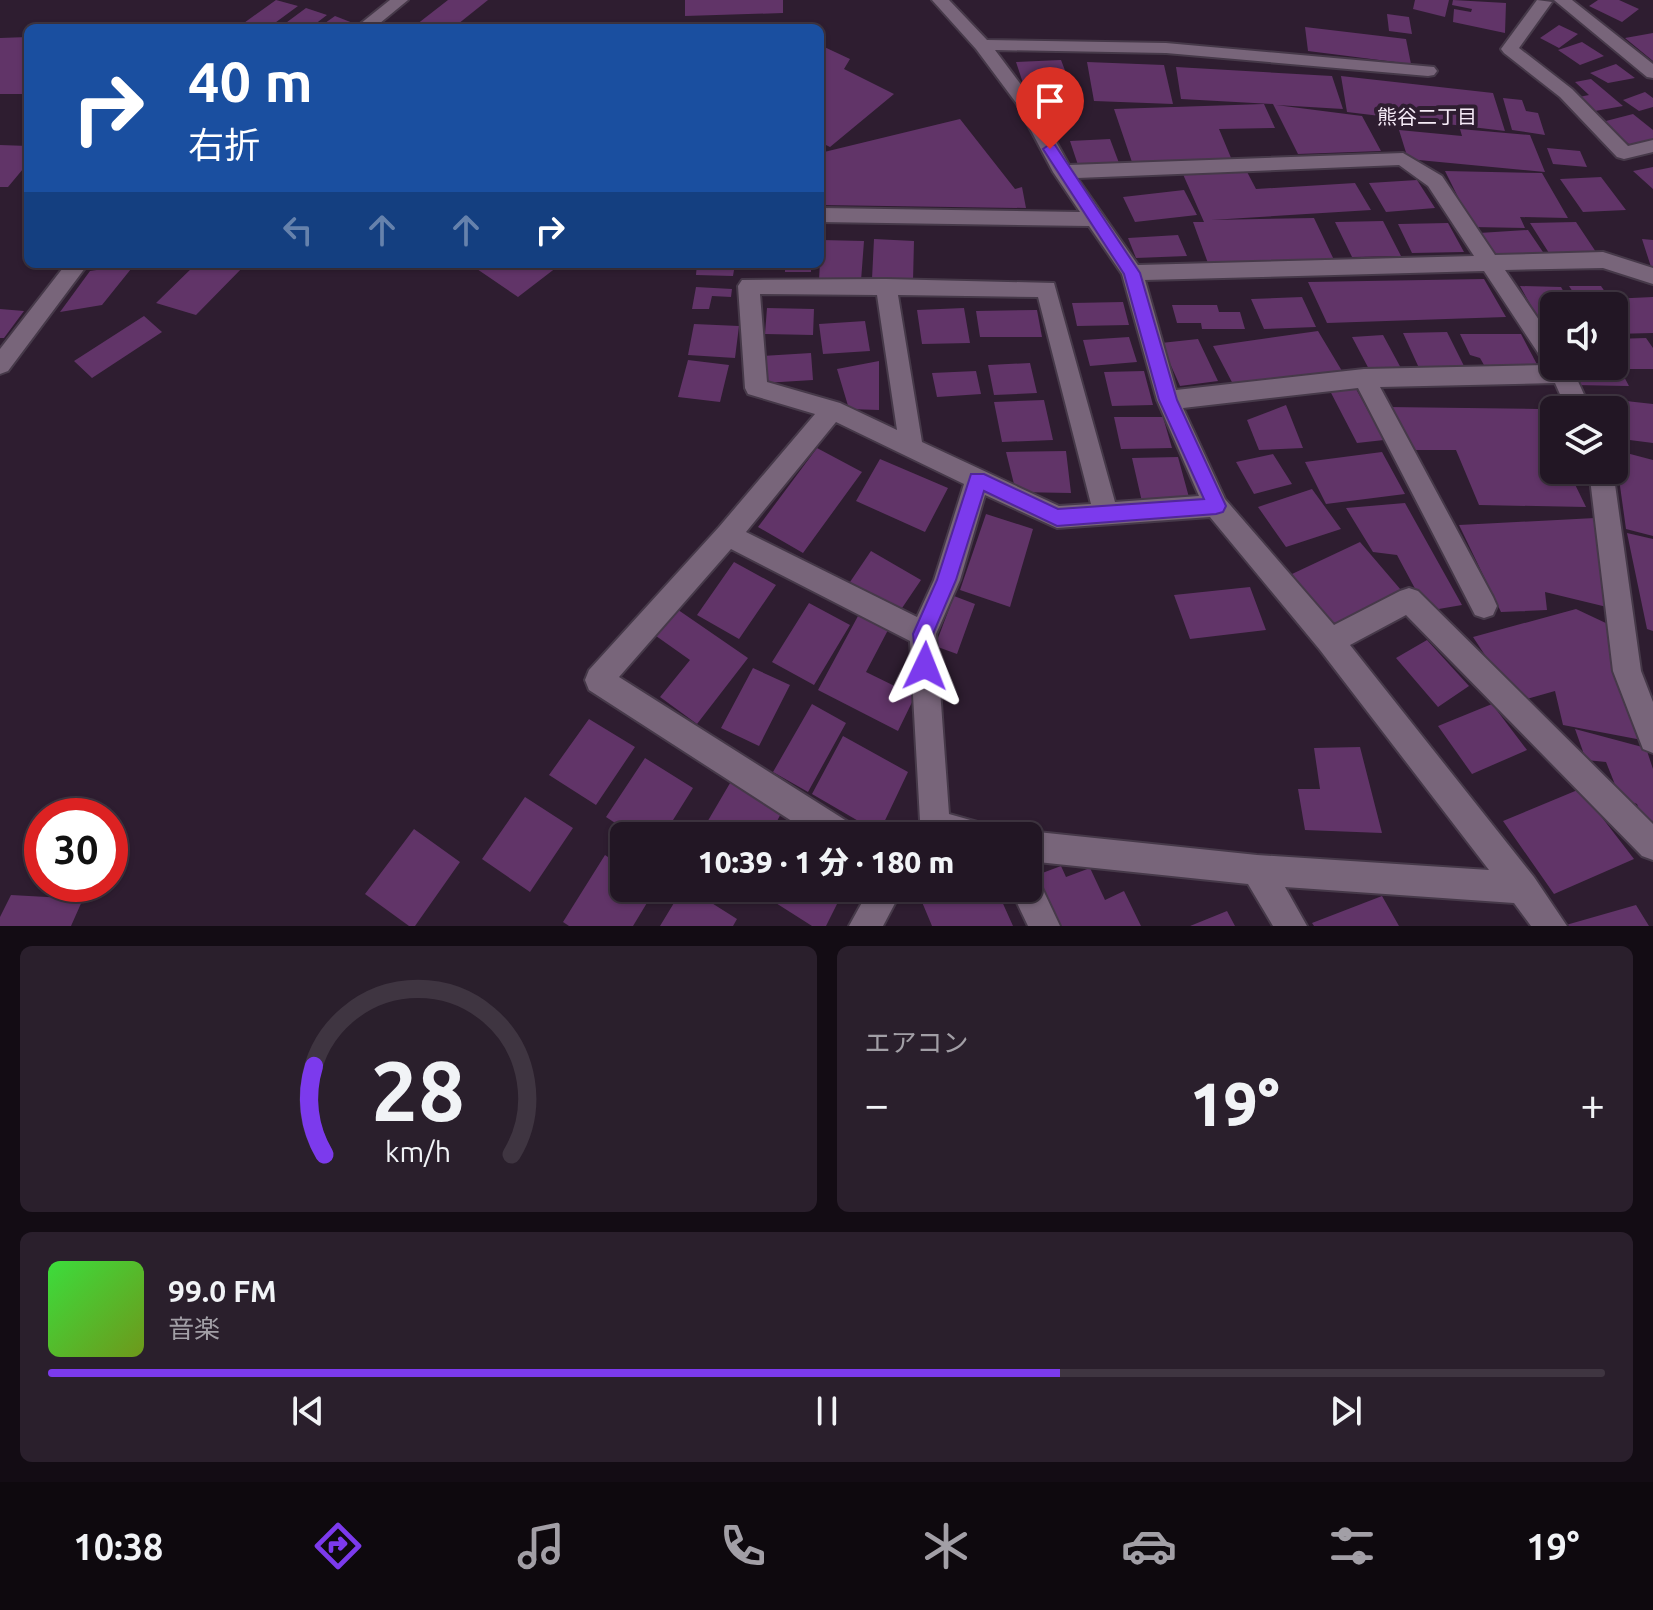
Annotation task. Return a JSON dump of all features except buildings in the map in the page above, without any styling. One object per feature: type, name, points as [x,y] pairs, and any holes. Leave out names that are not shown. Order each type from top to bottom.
[{"type":"street","points":[[368,24],[400,0]]},
{"type":"street","points":[[940,0],[982,45],[1025,102],[1063,172],[1132,273],[1168,400],[1216,506],[1330,641],[1551,926]]},
{"type":"street","points":[[1653,73],[1546,0],[1510,49],[1566,93],[1624,153],[1653,146]]},
{"type":"street","points":[[982,45],[1166,48],[1428,71]]},
{"type":"street","points":[[1063,172],[1403,159],[1435,181],[1540,340]]},
{"type":"street","points":[[824,215],[1096,219]]},
{"type":"street","points":[[1132,273],[1603,260],[1653,276]]},
{"type":"street","points":[[0,365],[75,268]]},
{"type":"street","points":[[1106,514],[1047,289],[749,286],[756,388],[832,410],[1057,517],[1106,514],[1216,506]]},
{"type":"street","points":[[886,287],[911,447]]},
{"type":"street","points":[[1168,400],[1364,378],[1540,368]]},
{"type":"street","points":[[1364,378],[1484,606]]},
{"type":"street","points":[[820,822],[599,680],[728,535],[832,410]]},
{"type":"street","points":[[931,822],[923,634],[947,580],[978,479]]},
{"type":"street","points":[[1603,484],[1627,671],[1653,739]]},
{"type":"street","points":[[728,535],[923,634]]},
{"type":"street","points":[[1330,641],[1409,600],[1653,845]]},
{"type":"street","points":[[1042,847],[1257,870],[1523,888]]},
{"type":"street","points":[[1257,870],[1291,926]]},
{"type":"street","points":[[865,926],[879,902]]},
{"type":"street","points":[[1033,902],[1044,926]]},
{"type":"district","name":"熊谷二丁目","points":[[1427,117]]},
{"type":"route","points":[[925,666],[923,634],[947,580],[978,479],[1057,517],[1216,506],[1168,400],[1132,273],[1050,149]]}]
